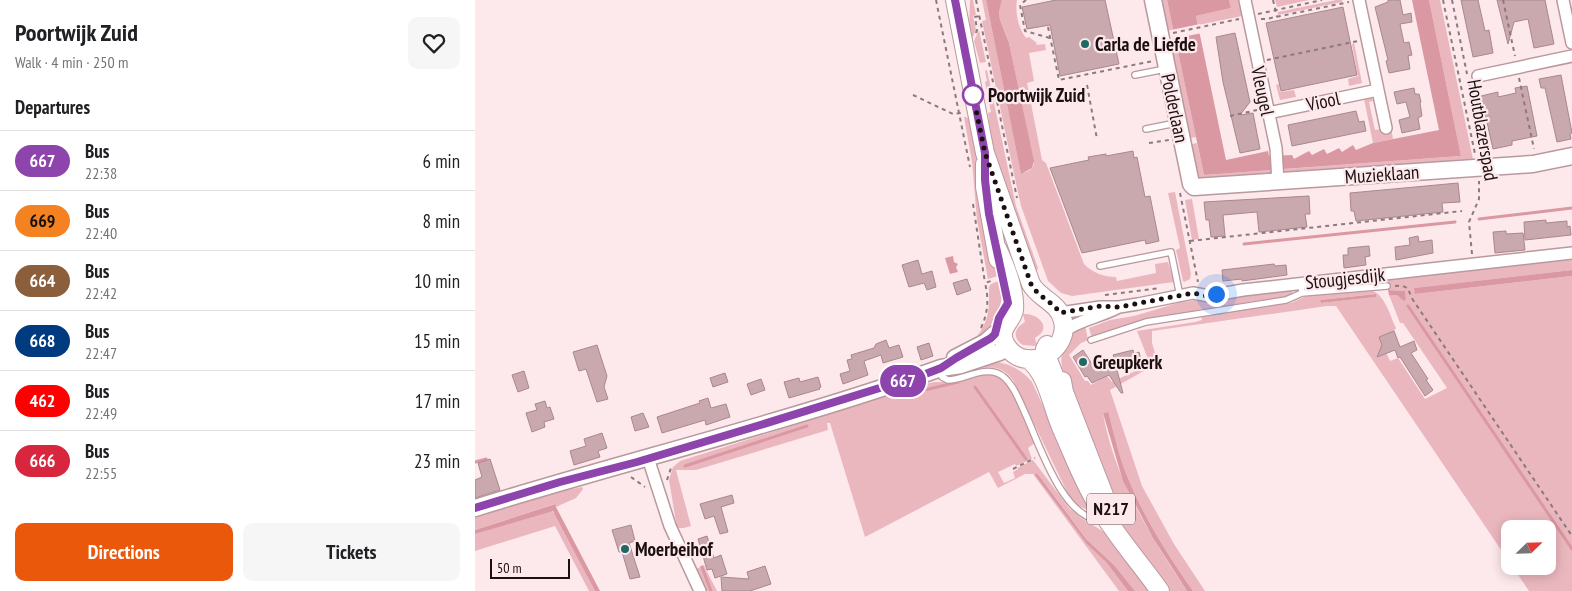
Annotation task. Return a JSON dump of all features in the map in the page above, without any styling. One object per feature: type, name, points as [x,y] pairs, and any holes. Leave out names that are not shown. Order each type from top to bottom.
[{"type":"main road","points":[[955,0],[985,153],[1031,284],[1036,292],[1053,304],[1055,313]]},
{"type":"main road","points":[[961,30],[965,0]]},
{"type":"main road","points":[[985,153],[985,187],[989,214],[1008,303],[1013,314],[1007,320],[1003,330],[1005,342],[1014,357]]},
{"type":"main road","points":[[1023,302],[1035,303],[1055,313],[1063,322],[1063,332],[1060,341],[1051,352],[1037,359],[1014,357],[997,345],[995,334],[999,318],[1010,306],[1023,302]]},
{"type":"main road","name":"N217","points":[[1055,313],[1055,329],[1052,339],[1045,349],[1054,356],[1065,392],[1102,492],[1136,558]]},
{"type":"main road","name":"N217","points":[[1014,357],[1034,375],[1054,412],[1081,473],[1107,518],[1160,591]]},
{"type":"street","name":"Polderlaan","points":[[1153,0],[1160,65],[1178,123],[1193,186]]},
{"type":"street","name":"Vleugel","points":[[1245,0],[1268,110],[1276,154],[1277,176]]},
{"type":"street","points":[[1563,0],[1572,43]]},
{"type":"street","points":[[1356,1],[1386,128]]},
{"type":"street","points":[[1478,76],[1572,56]]},
{"type":"street","name":"Viool","points":[[1268,110],[1378,90]]},
{"type":"street","name":"Muzieklaan","points":[[1193,186],[1198,188],[1277,176],[1537,164],[1572,156]]},
{"type":"street","name":"Stougjesdijk","points":[[1063,332],[1075,324],[1103,315],[1119,307],[1179,291],[1211,296],[1231,291],[1302,288],[1473,264],[1572,253]]},
{"type":"street","name":"Stougjesdijk","points":[[1055,313],[1100,306],[1119,307]]},
{"type":"street","points":[[940,369],[986,342],[995,334]]},
{"type":"street","points":[[475,508],[776,420],[940,369],[1014,357]]},
{"type":"street","points":[[648,458],[670,526],[700,591]]},
{"type":"lane","points":[[1135,75],[1160,65]]},
{"type":"lane","points":[[1146,130],[1178,123]]},
{"type":"lane","points":[[1100,266],[1171,252],[1179,291]]},
{"type":"lane","points":[[1091,340],[1146,322],[1286,300],[1302,288],[1387,286]]},
{"type":"lane","points":[[940,369],[942,377],[948,380],[989,371],[1002,376],[1019,398],[1055,479],[1071,504],[1079,513],[1088,518],[1099,520],[1107,518]]},
{"type":"path","points":[[936,0],[970,168]]},
{"type":"path","points":[[976,0],[1019,206]]},
{"type":"path","points":[[1026,0],[1020,5],[1025,31],[1050,38]]},
{"type":"path","points":[[1273,0],[1277,17]]},
{"type":"path","points":[[1170,34],[1248,18],[1321,0]]},
{"type":"path","name":"Houtblazerspad","points":[[1443,0],[1478,168],[1479,199],[1469,222],[1473,264]]},
{"type":"path","points":[[1503,0],[1537,164]]},
{"type":"path","points":[[1248,18],[1266,19],[1356,1]]},
{"type":"path","points":[[1048,27],[1059,80],[1160,65]]},
{"type":"path","points":[[1270,59],[1352,42]]},
{"type":"path","points":[[1087,85],[1097,140]]},
{"type":"path","points":[[913,95],[953,114]]},
{"type":"path","points":[[1229,116],[1268,110]]},
{"type":"path","points":[[1149,143],[1169,140]]},
{"type":"path","points":[[973,202],[985,283]]},
{"type":"path","points":[[1190,241],[1462,211]]},
{"type":"path","points":[[1104,296],[1179,291],[1189,284],[1198,286]]},
{"type":"path","points":[[1387,286],[1402,285],[1408,288],[1413,300],[1572,536]]},
{"type":"path","points":[[1013,469],[1044,454]]},
{"type":"path","points":[[627,464],[631,479],[640,482],[648,491]]},
{"type":"shaded area","points":[[970,0],[973,0],[976,15],[973,16],[976,30],[971,41],[969,30]]},
{"type":"shaded area","points":[[982,0],[986,0],[1021,173],[1029,170],[1034,163],[1009,43],[1000,20],[999,12],[1002,0],[1017,0],[1016,10],[1023,34],[1026,38],[1029,37],[1037,43],[1036,45],[1045,44],[1046,50],[1029,53],[1034,81],[1027,83],[1042,160],[1046,163],[1084,264],[1099,274],[1116,277],[1117,281],[1156,273],[1155,264],[1168,262],[1174,282],[1072,296],[1061,293],[1048,281],[1021,206],[982,21],[986,20]]},
{"type":"shaded area","points":[[986,0],[1002,0],[999,12],[1000,20],[1009,43],[1034,161],[1032,168],[1021,174]]},
{"type":"shaded area","points":[[1158,0],[1167,0],[1196,137],[1186,139],[1166,41],[1173,39],[1172,30],[1164,31]]},
{"type":"shaded area","points":[[1167,0],[1229,0],[1231,8],[1196,16],[1226,160],[1268,151],[1269,156],[1292,155],[1294,159],[1309,151],[1312,155],[1324,149],[1327,154],[1339,148],[1342,152],[1353,145],[1356,150],[1373,143],[1439,130],[1412,0],[1429,0],[1461,156],[1204,175]]},
{"type":"shaded area","points":[[1229,0],[1238,0],[1242,16],[1198,25],[1196,16],[1231,8]]},
{"type":"shaded area","points":[[1275,0],[1309,0],[1277,7]]},
{"type":"shaded area","points":[[1342,0],[1342,2],[1278,15],[1278,12]]},
{"type":"shaded area","points":[[1429,0],[1440,0],[1474,164],[1285,177],[1282,173],[1285,169],[1461,156]]},
{"type":"shaded area","points":[[979,30],[986,62],[980,63],[974,41]]},
{"type":"shaded area","points":[[1354,43],[1362,83],[1349,86],[1348,79],[1358,76],[1352,44]]},
{"type":"shaded area","points":[[987,70],[1016,206],[1038,268],[1037,271],[1032,273],[993,157],[988,113],[991,112],[985,82],[987,81],[985,71]]},
{"type":"shaded area","points":[[1279,84],[1280,92],[1294,90],[1296,97],[1280,100],[1276,85]]},
{"type":"shaded area","points":[[1372,97],[1373,101],[1369,102],[1375,130],[1391,127],[1393,139],[1373,143],[1364,99]]},
{"type":"shaded area","points":[[964,117],[970,118],[976,137],[990,243],[998,276],[988,279],[977,220],[972,162]]},
{"type":"shaded area","points":[[1197,143],[1204,175],[1271,170],[1272,177],[1209,182],[1196,178],[1188,145]]},
{"type":"shaded area","points":[[1175,192],[1191,274],[1190,279],[1184,282],[1176,250],[1180,248],[1168,193]]},
{"type":"shaded area","points":[[1192,199],[1199,239],[1192,240],[1185,200]]},
{"type":"shaded area","points":[[953,256],[954,262],[958,264],[956,267],[958,272],[950,274],[945,258]]},
{"type":"shaded area","points":[[1572,259],[1572,270],[1415,288],[1415,294],[1572,276],[1572,591],[1529,591],[1518,575],[1556,575],[1556,520],[1501,520],[1501,550],[1336,306],[1327,306],[1152,331],[1152,343],[1158,363],[1110,390],[1142,486],[1174,544],[1205,591],[1193,591],[1149,522],[1125,470],[1107,412],[1103,413],[1108,437],[1125,484],[1160,550],[1187,591],[1167,591],[1124,527],[1106,491],[1064,377],[1061,361],[1064,347],[1072,335],[1085,325],[1088,340],[1081,343],[1069,355],[1085,381],[1088,381],[1091,385],[1107,376],[1112,382],[1150,364],[1137,331],[1195,322],[1202,320],[1201,316],[1291,303],[1311,294],[1373,291],[1384,302],[1396,328],[1394,331],[1379,337],[1390,361],[1398,358],[1425,399],[1447,388],[1403,323],[1400,323],[1389,295],[1397,295],[1406,299],[1405,291],[1388,290],[1387,285],[1317,289],[1317,287]],"holes":[[[1375,294],[1376,297],[1321,303],[1320,300]]]},
{"type":"shaded area","points":[[1572,270],[1572,276],[1415,294],[1414,288]]},
{"type":"shaded area","points":[[999,281],[1002,297],[1000,306],[988,331],[974,340],[986,321],[989,287],[991,284]]},
{"type":"shaded area","points":[[1292,290],[1292,295],[1284,298],[1253,301],[1199,312],[1146,319],[1092,338],[1089,328],[1110,320],[1134,316],[1181,302]]},
{"type":"shaded area","points":[[1388,290],[1405,291],[1406,299],[1404,301],[1397,295],[1389,295]]},
{"type":"shaded area","points":[[1376,294],[1376,297],[1321,303],[1320,300]]},
{"type":"shaded area","points":[[1023,314],[1034,316],[1042,322],[1043,330],[1035,338],[1037,346],[1023,345],[1017,339],[1017,330],[1025,322]]},
{"type":"shaded area","points":[[983,361],[997,362],[1016,368],[1032,382],[1092,512],[1077,505],[1068,494],[1013,380],[1001,370],[985,368]]},
{"type":"shaded area","points":[[986,374],[997,375],[1011,390],[1036,442],[1028,448],[1032,459],[998,472],[1004,483],[1015,478],[1013,472],[1017,468],[1033,460],[1069,508],[1081,518],[1106,533],[1153,591],[1135,591],[1114,565],[1086,539],[1037,473],[1036,475],[1083,538],[1106,562],[1128,591],[1119,591],[1033,474],[1025,474],[998,488],[989,472],[865,537],[830,423],[827,423],[828,430],[696,470],[676,470],[691,526],[677,528],[669,480],[673,467],[680,461],[921,385],[934,382],[952,382]]},
{"type":"shaded area","points":[[1108,412],[1122,462],[1134,493],[1157,536],[1193,591],[1187,591],[1153,538],[1123,481],[1103,413]]},
{"type":"shaded area","points":[[1037,473],[1086,539],[1114,565],[1135,591],[1128,591],[1106,562],[1087,544],[1035,475]]},
{"type":"shaded area","points":[[582,487],[583,489],[576,498],[556,507],[554,504],[475,530],[475,516],[541,495]]},
{"type":"shaded area","points":[[555,504],[600,591],[595,591],[553,511],[475,534],[475,530]]},
{"type":"shaded area","points":[[551,510],[556,515],[595,591],[589,591],[555,526],[475,551],[475,534]]},
{"type":"shaded area","points":[[704,565],[717,591],[705,591],[694,570]]},
{"type":"pier","points":[[1200,24],[1202,33],[1173,39],[1171,30]]},
{"type":"building","points":[[1056,0],[1105,0],[1119,64],[1060,76],[1050,25],[1027,29],[1022,7]]},
{"type":"building","points":[[1388,0],[1400,0],[1403,15],[1411,13],[1412,22],[1400,24],[1404,43],[1409,42],[1412,55],[1408,56],[1410,69],[1389,73],[1386,61],[1388,60],[1375,7],[1388,2]]},
{"type":"building","points":[[1461,0],[1478,0],[1485,31],[1489,30],[1493,53],[1473,57]]},
{"type":"building","points":[[1497,0],[1545,0],[1554,44],[1534,48],[1528,19],[1514,22],[1508,44]]},
{"type":"building","points":[[1343,7],[1357,75],[1281,91],[1266,23]]},
{"type":"building","points":[[1235,33],[1250,102],[1240,115],[1253,113],[1260,149],[1240,153],[1223,82],[1216,37]]},
{"type":"building","points":[[1561,75],[1572,133],[1570,134],[1571,139],[1557,142],[1545,88],[1541,88],[1539,79]]},
{"type":"building","points":[[1527,86],[1537,136],[1512,141],[1512,145],[1493,149],[1481,96],[1498,92],[1498,97],[1516,93],[1515,88]]},
{"type":"building","points":[[1414,88],[1415,94],[1419,94],[1421,102],[1422,116],[1418,118],[1420,129],[1402,133],[1399,120],[1410,117],[1406,102],[1397,104],[1394,92]]},
{"type":"building","points":[[1356,111],[1359,122],[1364,121],[1366,131],[1292,146],[1288,125]]},
{"type":"building","points":[[1133,151],[1134,158],[1137,157],[1145,197],[1150,196],[1159,241],[1146,244],[1145,240],[1082,253],[1050,168],[1089,160],[1088,157]]},
{"type":"building","points":[[1458,183],[1460,202],[1442,203],[1443,212],[1356,221],[1354,211],[1351,211],[1350,193]]},
{"type":"building","points":[[1309,196],[1310,214],[1305,214],[1307,227],[1259,232],[1257,212],[1223,215],[1225,236],[1211,237],[1209,220],[1206,220],[1204,202]]},
{"type":"building","points":[[1546,220],[1546,223],[1567,221],[1567,227],[1570,226],[1571,235],[1525,240],[1524,222]]},
{"type":"building","points":[[1506,231],[1506,234],[1523,233],[1525,250],[1495,253],[1493,232]]},
{"type":"building","points":[[1418,236],[1419,242],[1432,240],[1433,253],[1396,260],[1395,247],[1410,245],[1409,238]]},
{"type":"building","points":[[1369,246],[1370,256],[1365,257],[1366,265],[1344,268],[1343,255],[1348,255],[1348,248]]},
{"type":"building","points":[[918,260],[922,274],[932,271],[936,287],[927,290],[924,283],[909,287],[902,265]]},
{"type":"building","points":[[1274,264],[1275,266],[1286,265],[1287,275],[1242,281],[1242,279],[1223,281],[1222,270]]},
{"type":"building","points":[[967,279],[971,290],[957,295],[953,283]]},
{"type":"building","points":[[1394,331],[1400,347],[1414,341],[1417,350],[1411,353],[1433,390],[1425,396],[1400,357],[1398,358],[1395,350],[1377,357],[1382,345],[1379,337]]},
{"type":"building","points":[[886,340],[889,348],[899,345],[903,357],[883,363],[881,355],[864,361],[868,375],[843,384],[840,374],[850,371],[847,360],[852,359],[851,355],[874,348],[876,344]]},
{"type":"building","points":[[929,343],[933,356],[921,360],[917,347]]},
{"type":"building","points":[[597,345],[607,376],[604,387],[608,399],[597,402],[586,369],[579,371],[573,352]]},
{"type":"building","points":[[1083,350],[1092,364],[1114,358],[1113,355],[1133,350],[1134,354],[1139,352],[1142,364],[1117,370],[1123,393],[1121,393],[1109,375],[1092,383],[1087,376],[1085,377],[1073,357]]},
{"type":"building","points":[[524,371],[529,388],[518,392],[512,375]]},
{"type":"building","points":[[725,373],[728,382],[713,387],[710,378]]},
{"type":"building","points":[[818,377],[820,389],[789,398],[784,382],[799,378],[800,382]]},
{"type":"building","points":[[761,379],[765,390],[751,395],[747,384]]},
{"type":"building","points":[[708,398],[711,408],[726,404],[730,417],[706,425],[705,420],[662,433],[657,417],[700,403],[699,401]]},
{"type":"building","points":[[545,401],[547,408],[550,407],[554,419],[544,422],[545,427],[532,432],[526,413],[537,410],[535,404]]},
{"type":"building","points":[[643,413],[649,427],[635,431],[631,417]]},
{"type":"building","points":[[602,433],[607,448],[598,451],[600,457],[574,465],[570,451],[586,446],[584,439]]},
{"type":"building","points":[[490,459],[500,490],[475,498],[475,480],[482,477],[478,463]]},
{"type":"building","points":[[732,495],[734,503],[721,507],[728,532],[720,534],[714,516],[705,519],[700,504]]},
{"type":"building","name":"Moerbeihof","points":[[631,525],[635,541],[629,543],[640,577],[630,579],[622,552],[619,552],[612,530]]},
{"type":"building","points":[[707,536],[714,558],[721,555],[727,574],[715,578],[712,569],[707,570],[698,539]]},
{"type":"building","points":[[765,566],[771,584],[750,591],[722,591],[721,577],[749,579],[747,572]]},
{"type":"waterway","points":[[1479,219],[1572,208]]},
{"type":"waterway","points":[[1244,244],[1455,222]]},
{"type":"waterway","points":[[1408,306],[1572,549]]},
{"type":"waterway","points":[[901,393],[958,382]]},
{"type":"waterway","points":[[975,387],[1026,459]]},
{"type":"waterway","points":[[685,466],[807,426]]},
{"type":"waterway","points":[[475,462],[486,459]]},
{"type":"waterway","points":[[702,567],[711,591]]},
{"type":"bus line","name":"667","points":[[475,508],[560,482],[637,462],[928,373],[941,368],[986,342],[995,334],[999,318],[1008,303],[989,214],[985,187],[985,153],[955,0]]},
{"type":"place","name":"Carla de Liefde","points":[[1085,44]]},
{"type":"place","name":"Poortwijk Zuid","points":[[973,95]]},
{"type":"place","name":"Greupkerk","points":[[1083,362]]},
{"type":"place","name":"Moerbeihof","points":[[625,549]]},
{"type":"route","points":[[973,95],[985,153],[1001,194],[1031,284],[1039,295],[1050,301],[1060,313],[1100,306],[1119,307],[1193,293],[1207,296],[1216,294]]}]
